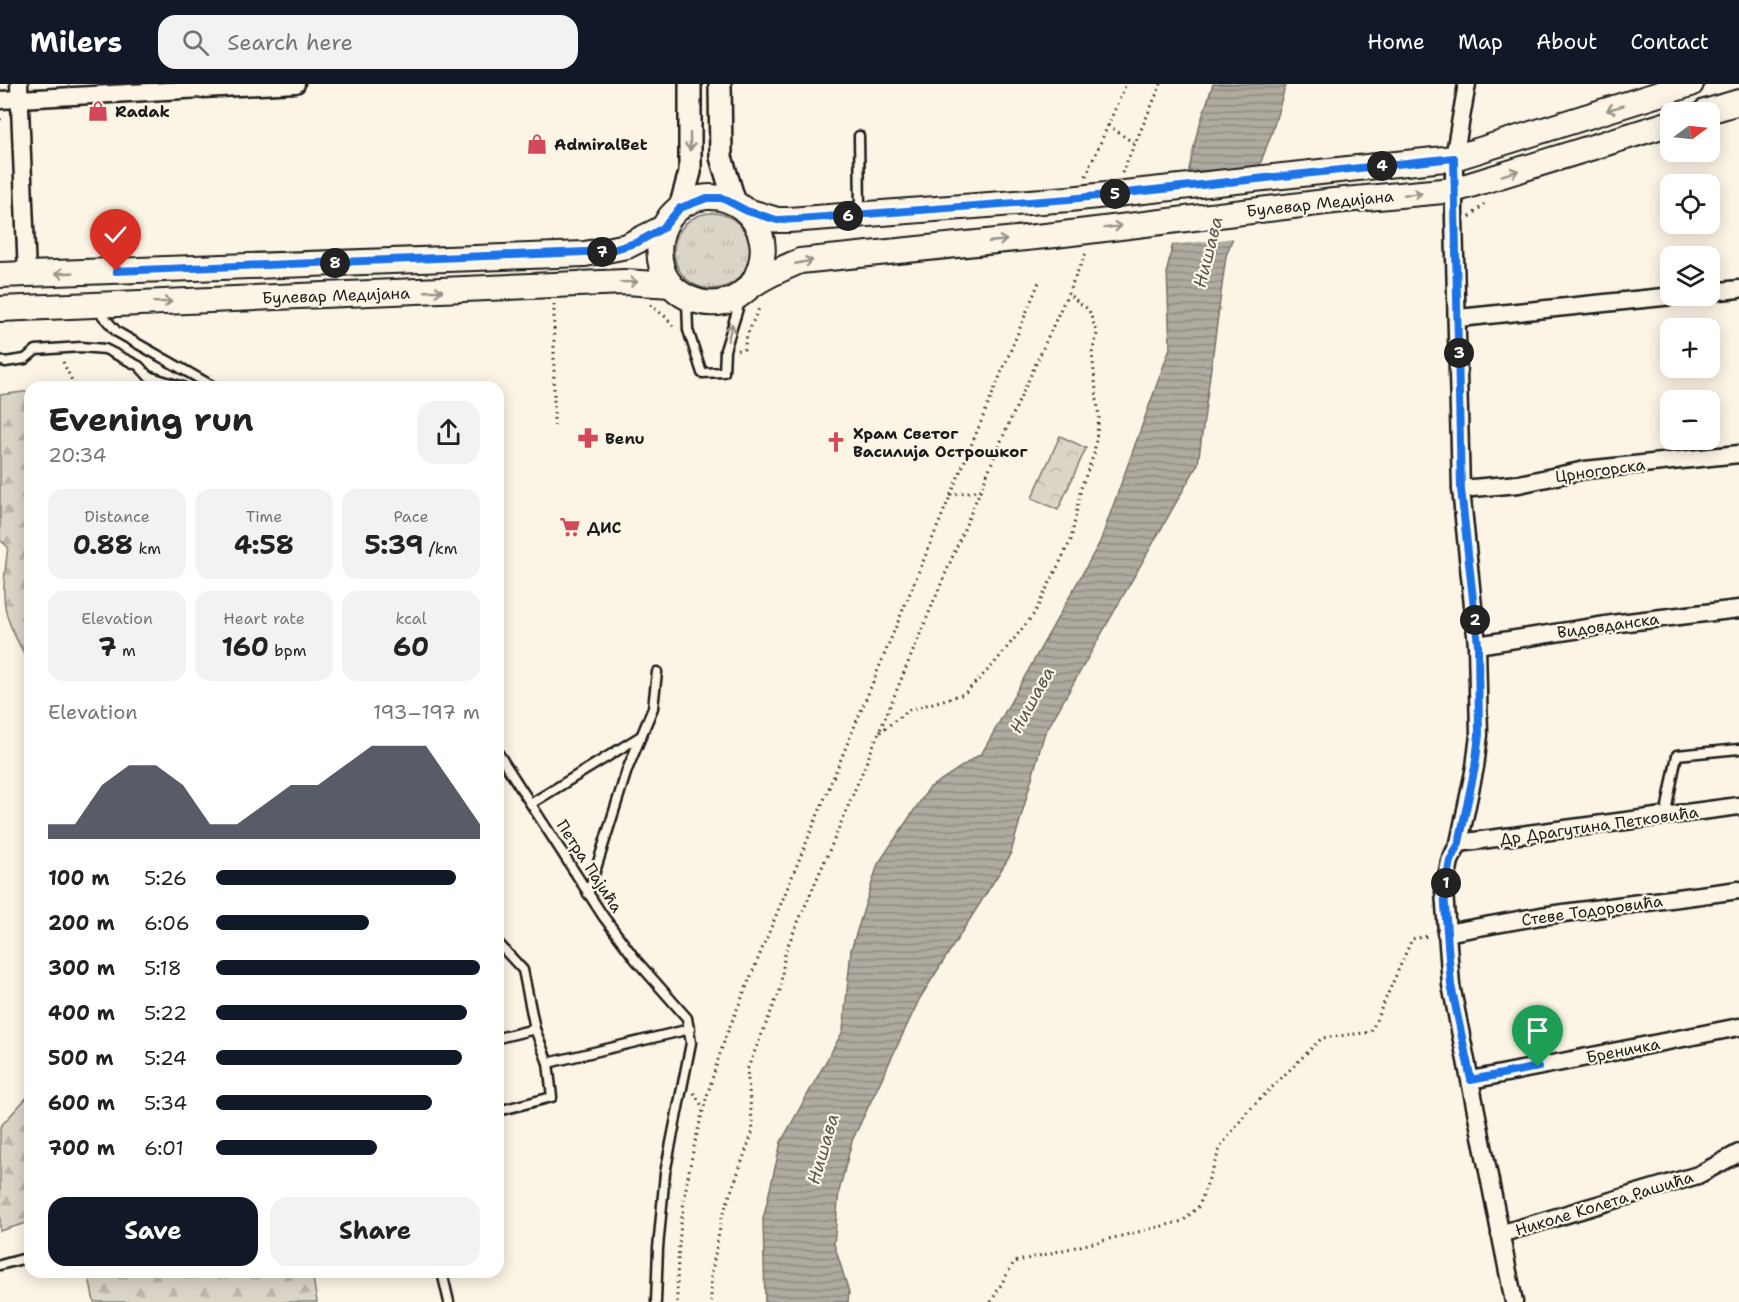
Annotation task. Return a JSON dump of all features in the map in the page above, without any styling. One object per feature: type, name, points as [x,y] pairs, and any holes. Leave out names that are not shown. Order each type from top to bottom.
[{"type":"main road","name":"Булевар Медијана","points":[[0,275],[585,254],[627,246],[663,228],[680,208],[707,198],[722,198],[777,220],[1069,199],[1454,158],[1690,84]]},
{"type":"main road","points":[[1720,108],[1739,102]]},
{"type":"main road","name":"Булевар Медијана","points":[[0,309],[626,282],[679,291],[709,304],[732,300],[800,261],[1055,235],[1334,201],[1454,190],[1660,126]]},
{"type":"main road","points":[[741,207],[758,224],[764,240],[765,256],[760,272],[747,290]]},
{"type":"main road","points":[[663,228],[659,243],[659,258],[679,291]]},
{"type":"street","points":[[0,100],[19,91],[296,84]]},
{"type":"street","points":[[680,208],[690,172],[690,84]]},
{"type":"street","points":[[720,84],[720,157],[741,207]]},
{"type":"street","points":[[1467,84],[1454,158],[1454,190],[1459,318],[1461,489],[1478,645],[1479,735],[1475,767],[1459,843],[1450,861],[1444,892],[1451,985],[1514,1302]]},
{"type":"street","points":[[19,91],[27,274]]},
{"type":"street","points":[[1720,291],[1739,289]]},
{"type":"street","points":[[1459,318],[1660,297]]},
{"type":"street","name":"Црногорска","points":[[1461,489],[1519,484],[1585,470],[1739,454]]},
{"type":"street","name":"Видовданска","points":[[1478,645],[1619,622],[1739,609]]},
{"type":"street","name":"Др Драгутина Петковића","points":[[1459,843],[1739,806]]},
{"type":"street","name":"Стеве Тодоровића","points":[[1446,933],[1541,916],[1739,890]]},
{"type":"street","name":"Бреничка","points":[[1471,1080],[1739,1027]]},
{"type":"street","name":"Николе Колета Рашића","points":[[1500,1234],[1698,1175],[1739,1154]]},
{"type":"lane","points":[[858,135],[860,215]]},
{"type":"lane","points":[[679,291],[687,330],[702,373],[724,372],[725,350],[747,290]]},
{"type":"lane","points":[[93,305],[117,332],[203,381]]},
{"type":"lane","points":[[0,360],[5,362],[25,359],[36,350],[81,347],[105,349],[139,366],[148,376],[164,381]]},
{"type":"lane","points":[[588,894],[627,770],[653,708],[657,672]]},
{"type":"lane","points":[[532,803],[641,736]]},
{"type":"lane","points":[[1665,817],[1677,755],[1739,748]]},
{"type":"lane","name":"Петра Пајића","points":[[504,762],[588,894],[636,960],[687,1018],[690,1029]]},
{"type":"lane","points":[[504,949],[523,970],[535,1029],[548,1063],[552,1097],[504,1109]]},
{"type":"lane","points":[[504,1037],[535,1029]]},
{"type":"lane","points":[[548,1063],[690,1029],[688,1057],[665,1173],[656,1302]]},
{"type":"lane","points":[[0,1266],[24,1259]]},
{"type":"lane","points":[[443,1278],[449,1302]]},
{"type":"path","points":[[1085,178],[1126,84]]},
{"type":"path","points":[[1122,173],[1161,84]]},
{"type":"path","points":[[1108,125],[1135,144]]},
{"type":"path","points":[[711,1302],[711,1276],[722,1217],[753,1131],[747,1070],[780,990],[784,952],[981,490],[1087,250]]},
{"type":"path","points":[[676,1302],[676,1268],[687,1179],[702,1106],[726,1036],[1040,282]]},
{"type":"path","points":[[879,733],[909,710],[964,694],[993,665],[1034,614],[1071,540],[1081,488],[1094,454],[1099,418],[1092,353],[1097,334],[1089,310],[1068,293]]},
{"type":"path","points":[[554,302],[554,426]]},
{"type":"path","points":[[644,302],[658,309],[677,332]]},
{"type":"path","points":[[951,495],[981,490]]},
{"type":"path","points":[[991,1302],[1014,1262],[1183,1221],[1199,1206],[1221,1146],[1247,1112],[1322,1038],[1371,1032],[1412,939],[1446,933]]},
{"type":"green space","points":[[705,213],[719,213],[733,219],[744,230],[750,244],[747,266],[739,278],[719,289],[705,289],[691,283],[680,272],[674,258],[674,244],[680,230],[691,219]]},
{"type":"green space","points":[[24,392],[24,652],[9,621],[4,597],[8,547],[0,540],[0,395]]},
{"type":"green space","points":[[1060,436],[1086,448],[1058,510],[1032,498]]},
{"type":"green space","points":[[24,1101],[24,1224],[0,1231],[0,1127]]},
{"type":"green space","points":[[89,1278],[313,1278],[317,1302],[94,1302]]},
{"type":"water","name":"Нишава","points":[[1213,84],[1286,84],[1272,132],[1226,256],[1198,464],[1044,735],[1010,856],[920,998],[852,1141],[839,1191],[834,1244],[849,1292],[848,1302],[765,1302],[763,1219],[781,1142],[843,1031],[851,950],[878,864],[929,788],[982,753],[1100,542],[1170,348],[1167,270],[1197,133]]},
{"type":"pier","points":[[1263,166],[1236,238],[1170,245],[1185,175]]},
{"type":"place","name":"Radak","points":[[98,111]]},
{"type":"place","name":"AdmiralBet","points":[[537,144]]},
{"type":"place","name":"Benu","points":[[588,438]]},
{"type":"place","name":"Храм Светог Василија Острошког","points":[[836,442]]},
{"type":"place","name":"ДИС","points":[[570,527]]},
{"type":"route","points":[[116,271],[585,254],[609,251],[638,242],[663,228],[680,208],[693,201],[707,198],[722,198],[747,211],[777,220],[798,219],[1069,199],[1454,158],[1461,489],[1478,645],[1479,735],[1475,767],[1459,843],[1450,861],[1444,892],[1446,933],[1451,985],[1471,1080],[1538,1067]]}]
